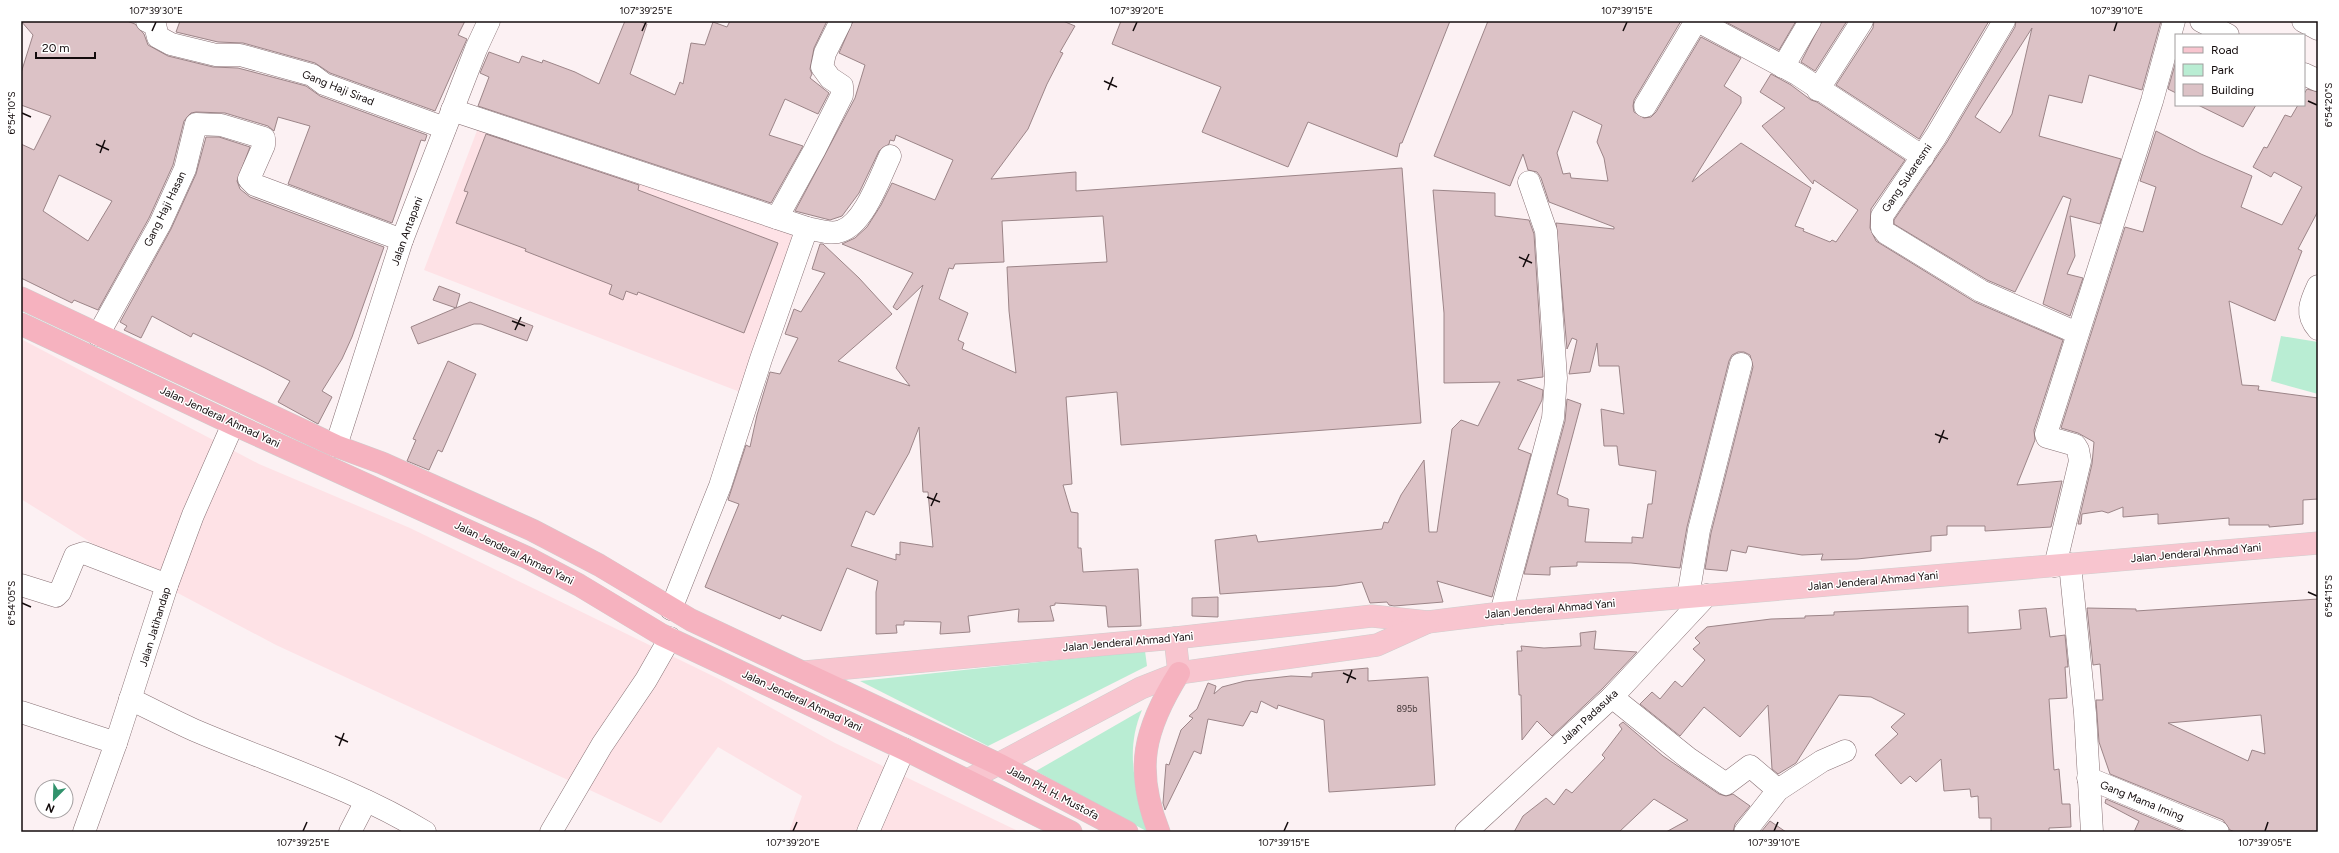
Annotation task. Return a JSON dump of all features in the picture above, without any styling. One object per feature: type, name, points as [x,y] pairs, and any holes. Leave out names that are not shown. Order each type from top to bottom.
[{"type":"highway","name":"Jalan Jenderal Ahmad Yani","points":[[21,298],[336,446],[382,463],[532,530],[604,568],[671,609],[1000,765]]},
{"type":"highway","name":"Jalan Jenderal Ahmad Yani","points":[[21,324],[233,424],[528,558],[579,585],[670,638],[968,780]]},
{"type":"highway","points":[[1159,832],[1152,810],[1146,778],[1147,739],[1161,702],[1179,673]]},
{"type":"highway","name":"Jalan PH. H. Mustofa","points":[[1000,765],[1127,832]]},
{"type":"highway","points":[[968,780],[1071,832]]},
{"type":"main road","name":"Jalan Jenderal Ahmad Yani","points":[[804,672],[1176,638],[1372,616],[1428,622],[1501,613],[2318,543]]},
{"type":"main road","name":"Jalan Jenderal Ahmad Yani","points":[[968,780],[1000,765],[1141,688],[1179,673],[1377,646],[1428,622]]},
{"type":"main road","points":[[1176,638],[1179,673]]},
{"type":"street","name":"Gang Haji Sirad","points":[[147,21],[155,26],[158,37],[171,44],[216,55],[240,55],[312,75],[324,84],[448,119],[807,228],[833,232],[842,231],[860,217],[890,156]]},
{"type":"street","name":"Jalan Antapani","points":[[336,446],[402,240],[448,119],[489,21]]},
{"type":"street","points":[[777,218],[814,151],[842,95],[842,86],[830,78],[822,67],[825,53],[841,21]]},
{"type":"street","points":[[1645,106],[1697,21],[1784,67],[1922,157]]},
{"type":"street","points":[[1784,67],[1810,21]]},
{"type":"street","points":[[1818,90],[1862,21]]},
{"type":"street","name":"Gang Sukaresmi","points":[[2004,21],[1922,157],[1882,216],[1882,228],[1886,233],[1981,291],[2077,333]]},
{"type":"street","points":[[2092,832],[2088,778],[2062,565],[2080,461],[2075,445],[2047,437],[2046,434],[2152,101],[2174,21]]},
{"type":"street","points":[[2201,21],[2226,34]]},
{"type":"street","points":[[2304,21],[2318,29]]},
{"type":"street","name":"Gang Haji Hasan","points":[[98,335],[160,224],[185,170],[196,124],[236,128],[264,138],[265,142],[250,174],[251,183],[402,240]]},
{"type":"street","points":[[1501,613],[1553,418],[1556,378],[1546,231],[1529,182]]},
{"type":"street","points":[[671,609],[720,486],[807,228]]},
{"type":"street","points":[[2318,286],[2310,302],[2309,312],[2311,321],[2318,329]]},
{"type":"street","points":[[1697,596],[1699,530],[1741,364]]},
{"type":"street","name":"Jalan Jatihandap","points":[[84,832],[116,744],[168,585],[194,515],[233,424]]},
{"type":"street","points":[[22,585],[56,596],[60,592],[75,556],[84,553],[168,585]]},
{"type":"street","name":"Jalan Padasuka","points":[[1466,832],[1612,697],[1697,596]]},
{"type":"street","points":[[551,832],[602,745],[646,680],[670,638]]},
{"type":"street","points":[[1612,697],[1688,758],[1726,784],[1750,766],[1778,790]]},
{"type":"street","points":[[130,699],[193,730],[284,764],[397,815],[425,832]]},
{"type":"street","points":[[21,712],[116,744]]},
{"type":"street","points":[[868,832],[904,749]]},
{"type":"street","points":[[1745,832],[1778,790],[1822,761],[1845,751]]},
{"type":"street","name":"Gang Mama Iming","points":[[2088,778],[2218,832]]},
{"type":"street","points":[[350,832],[366,801]]},
{"type":"shaded area","points":[[478,128],[796,235],[740,392],[424,270]]},
{"type":"shaded area","points":[[21,339],[259,464],[410,528],[719,679],[835,743],[1020,832],[789,832],[802,796],[718,747],[661,823],[276,645],[140,573],[21,499]]},
{"type":"green space","points":[[2281,336],[2318,342],[2318,394],[2271,381]]},
{"type":"green space","points":[[1145,651],[1147,666],[988,746],[860,681]]},
{"type":"green space","points":[[1142,710],[1134,741],[1133,756],[1136,786],[1148,832],[1036,771]]},
{"type":"building","points":[[21,21],[127,21],[135,24],[144,34],[148,45],[168,56],[213,67],[238,68],[306,86],[320,96],[427,135],[425,141],[421,140],[392,223],[288,184],[310,126],[278,117],[274,131],[268,126],[225,113],[191,113],[184,121],[173,165],[149,218],[98,310],[74,300],[72,303],[21,278],[21,144],[34,150],[51,116],[21,105],[21,73],[33,35]],"holes":[[[59,175],[112,201],[88,241],[43,211]]]},
{"type":"building","points":[[180,21],[465,21],[458,35],[467,39],[435,111],[330,73],[315,63],[243,43],[218,42],[176,32]]},
{"type":"building","points":[[625,21],[638,21],[647,24],[630,74],[675,95],[680,82],[683,84],[691,43],[705,45],[713,22],[727,27],[730,21],[827,21],[814,48],[810,69],[812,74],[810,78],[829,93],[818,114],[785,99],[769,135],[803,146],[771,203],[478,106],[489,77],[480,73],[489,52],[519,63],[522,56],[542,63],[543,60],[575,72],[599,84]]},
{"type":"building","points":[[853,21],[1063,21],[1075,26],[1060,52],[1063,53],[1047,84],[1028,129],[991,179],[1076,172],[1076,191],[1402,168],[1421,423],[1121,445],[1117,392],[1066,397],[1072,484],[1063,485],[1071,512],[1078,513],[1078,548],[1081,548],[1083,572],[1138,569],[1141,626],[1108,627],[1106,606],[1055,603],[1055,605],[1050,606],[1054,621],[1018,622],[1019,609],[968,616],[970,632],[940,634],[941,622],[904,621],[904,625],[896,625],[897,633],[876,634],[876,592],[878,581],[847,568],[821,631],[782,615],[780,619],[705,587],[739,504],[728,500],[746,445],[750,447],[757,415],[770,372],[780,374],[798,338],[785,334],[794,309],[801,312],[825,273],[812,269],[820,244],[823,244],[859,278],[892,314],[838,361],[910,386],[896,368],[923,285],[897,310],[893,307],[913,273],[842,244],[855,238],[867,227],[881,205],[892,183],[935,200],[953,160],[896,135],[894,141],[890,140],[889,144],[879,151],[859,193],[842,216],[830,220],[795,211],[855,98],[865,65],[839,53]],"holes":[[[1103,216],[1107,262],[1007,267],[1009,311],[1016,373],[962,349],[964,343],[958,340],[968,313],[939,299],[949,268],[953,269],[955,264],[1004,262],[1002,221]],[[919,427],[923,492],[928,492],[933,547],[900,542],[900,555],[896,554],[896,560],[851,546],[866,511],[874,515],[909,453]]]},
{"type":"building","points":[[1121,21],[1450,21],[1402,143],[1400,143],[1397,157],[1308,122],[1288,167],[1202,132],[1221,87],[1112,44]]},
{"type":"building","points":[[1488,21],[1681,21],[1634,100],[1634,112],[1644,118],[1651,117],[1656,112],[1701,37],[1741,58],[1724,86],[1741,97],[1741,103],[1692,182],[1741,143],[1811,188],[1795,226],[1804,229],[1803,231],[1830,242],[1832,240],[1836,242],[1858,210],[1814,180],[1813,184],[1762,126],[1785,108],[1760,92],[1771,74],[1791,85],[1811,100],[1817,102],[1905,160],[1871,209],[1870,228],[1876,241],[1975,302],[2063,340],[2034,430],[2035,440],[2017,485],[2062,481],[2051,527],[1985,531],[1985,526],[1947,526],[1947,535],[1931,536],[1931,551],[1857,559],[1821,560],[1823,554],[1802,555],[1748,546],[1746,553],[1731,550],[1727,571],[1705,569],[1711,533],[1753,367],[1750,355],[1744,352],[1738,352],[1732,355],[1729,361],[1687,527],[1680,568],[1631,563],[1577,562],[1577,566],[1550,567],[1550,575],[1524,574],[1565,421],[1567,399],[1581,404],[1557,494],[1568,499],[1568,506],[1589,509],[1585,542],[1632,543],[1632,537],[1643,538],[1648,504],[1652,504],[1656,471],[1619,465],[1617,446],[1604,446],[1601,409],[1624,414],[1619,366],[1599,366],[1597,343],[1590,372],[1569,374],[1577,340],[1572,338],[1567,349],[1556,223],[1614,229],[1614,227],[1549,202],[1541,178],[1537,172],[1528,170],[1523,154],[1510,186],[1434,156]],"holes":[[[1573,111],[1602,125],[1597,142],[1604,158],[1608,181],[1571,178],[1570,173],[1563,174],[1557,153]]]},
{"type":"building","points":[[1724,21],[1796,21],[1779,50]]},
{"type":"building","points":[[1822,21],[1847,21],[1815,71],[1801,62]]},
{"type":"building","points":[[1874,21],[1989,21],[1919,139],[1836,85],[1873,28]]},
{"type":"building","points":[[2016,21],[2161,21],[2142,90],[2089,75],[2082,103],[2049,95],[2039,136],[2121,159],[2100,224],[2070,216],[2075,256],[2067,274],[2083,278],[2070,316],[2043,304],[2071,199],[2063,196],[2015,292],[1987,280],[1894,224],[1894,220],[1947,142],[2015,27]],"holes":[[[2032,28],[2012,114],[2000,133],[1975,117]]]},
{"type":"building","points":[[2175,64],[2175,92],[2168,89]]},
{"type":"building","points":[[2307,89],[2318,92],[2318,211],[2298,249],[2302,251],[2275,321],[2229,301],[2242,385],[2259,386],[2258,390],[2318,398],[2318,499],[2303,500],[2303,524],[2269,527],[2269,525],[2229,525],[2229,518],[2158,524],[2158,514],[2123,517],[2123,507],[2108,513],[2102,511],[2082,514],[2081,524],[2078,524],[2092,464],[2094,442],[2078,433],[2061,428],[2125,227],[2143,232],[2156,187],[2140,181],[2156,131],[2201,154],[2252,176],[2241,207],[2282,225],[2302,187],[2274,172],[2271,177],[2253,167],[2264,147],[2267,148],[2285,115],[2291,117],[2297,106],[2305,106],[2305,92]]},
{"type":"building","points":[[2200,106],[2255,106],[2243,127]]},
{"type":"building","points":[[486,134],[639,185],[638,190],[778,243],[744,333],[638,292],[637,295],[626,291],[623,300],[609,294],[612,285],[525,251],[526,249],[456,223],[468,192],[464,191]]},
{"type":"building","points":[[206,137],[219,137],[250,147],[237,181],[240,189],[250,197],[384,247],[352,337],[342,359],[322,391],[332,397],[318,424],[278,402],[290,381],[265,368],[193,333],[191,337],[152,316],[141,338],[124,330],[127,326],[120,322],[171,229],[196,174]]},
{"type":"building","points":[[1433,190],[1495,193],[1495,216],[1529,220],[1534,234],[1543,377],[1517,380],[1543,390],[1542,400],[1518,449],[1531,454],[1492,597],[1437,581],[1443,602],[1394,606],[1389,605],[1387,602],[1370,603],[1362,582],[1336,586],[1220,594],[1215,540],[1256,535],[1258,542],[1382,529],[1384,522],[1388,523],[1401,495],[1424,460],[1429,532],[1437,532],[1452,429],[1461,420],[1478,426],[1500,382],[1444,383],[1444,313]]},
{"type":"building","points":[[439,286],[460,294],[456,308],[433,300]]},
{"type":"building","points":[[470,302],[533,326],[527,341],[481,324],[474,324],[418,344],[411,327]]},
{"type":"building","points":[[448,361],[476,374],[442,452],[438,450],[429,470],[407,461],[416,440],[413,439]]},
{"type":"building","points":[[1218,597],[1218,617],[1192,616],[1192,598]]},
{"type":"building","points":[[2318,599],[2318,832],[2235,832],[2230,830],[2223,820],[2110,774],[2099,742],[2096,700],[2103,700],[2100,664],[2093,665],[2087,608],[2136,609],[2136,611]],"holes":[[[2261,715],[2265,754],[2252,750],[2248,761],[2168,723]]]},
{"type":"building","points":[[1968,606],[1968,633],[2021,629],[2019,610],[2046,608],[2050,637],[2065,635],[2068,667],[2065,667],[2067,698],[2049,699],[2054,770],[2059,769],[2062,804],[2070,804],[2071,827],[2049,828],[2049,832],[1991,832],[1991,818],[1979,818],[1978,796],[1971,797],[1970,789],[1944,791],[1941,759],[1916,782],[1910,776],[1901,784],[1875,755],[1898,734],[1891,727],[1905,714],[1871,697],[1839,695],[1796,763],[1778,774],[1772,769],[1768,705],[1740,737],[1704,707],[1680,736],[1640,704],[1652,692],[1660,699],[1675,681],[1682,687],[1705,660],[1693,649],[1700,643],[1695,638],[1707,627],[1771,619],[1834,615],[1834,612]]},
{"type":"building","points":[[1596,631],[1594,649],[1637,652],[1603,688],[1552,736],[1537,721],[1522,740],[1521,695],[1519,695],[1517,651],[1522,651],[1521,646],[1544,648],[1581,646],[1580,633]]},
{"type":"building","points":[[1368,668],[1368,681],[1428,677],[1435,785],[1329,792],[1324,720],[1278,705],[1277,709],[1261,701],[1257,713],[1251,711],[1243,726],[1208,719],[1201,754],[1194,751],[1165,810],[1163,803],[1166,764],[1169,765],[1181,730],[1193,718],[1189,716],[1197,709],[1208,683],[1216,686],[1214,694],[1222,687],[1245,681],[1291,676],[1312,677],[1312,673]]},
{"type":"building","points":[[1623,722],[1663,756],[1719,794],[1726,796],[1733,794],[1750,806],[1735,824],[1733,832],[1666,832],[1688,820],[1654,799],[1619,832],[1514,832],[1523,816],[1546,798],[1554,805],[1566,789],[1572,793],[1605,758],[1602,755],[1622,729],[1619,725]]},
{"type":"building","points":[[2106,799],[2185,832],[2134,832],[2139,821],[2105,803]]},
{"type":"building","points":[[1770,821],[1786,832],[1761,832]]}]
